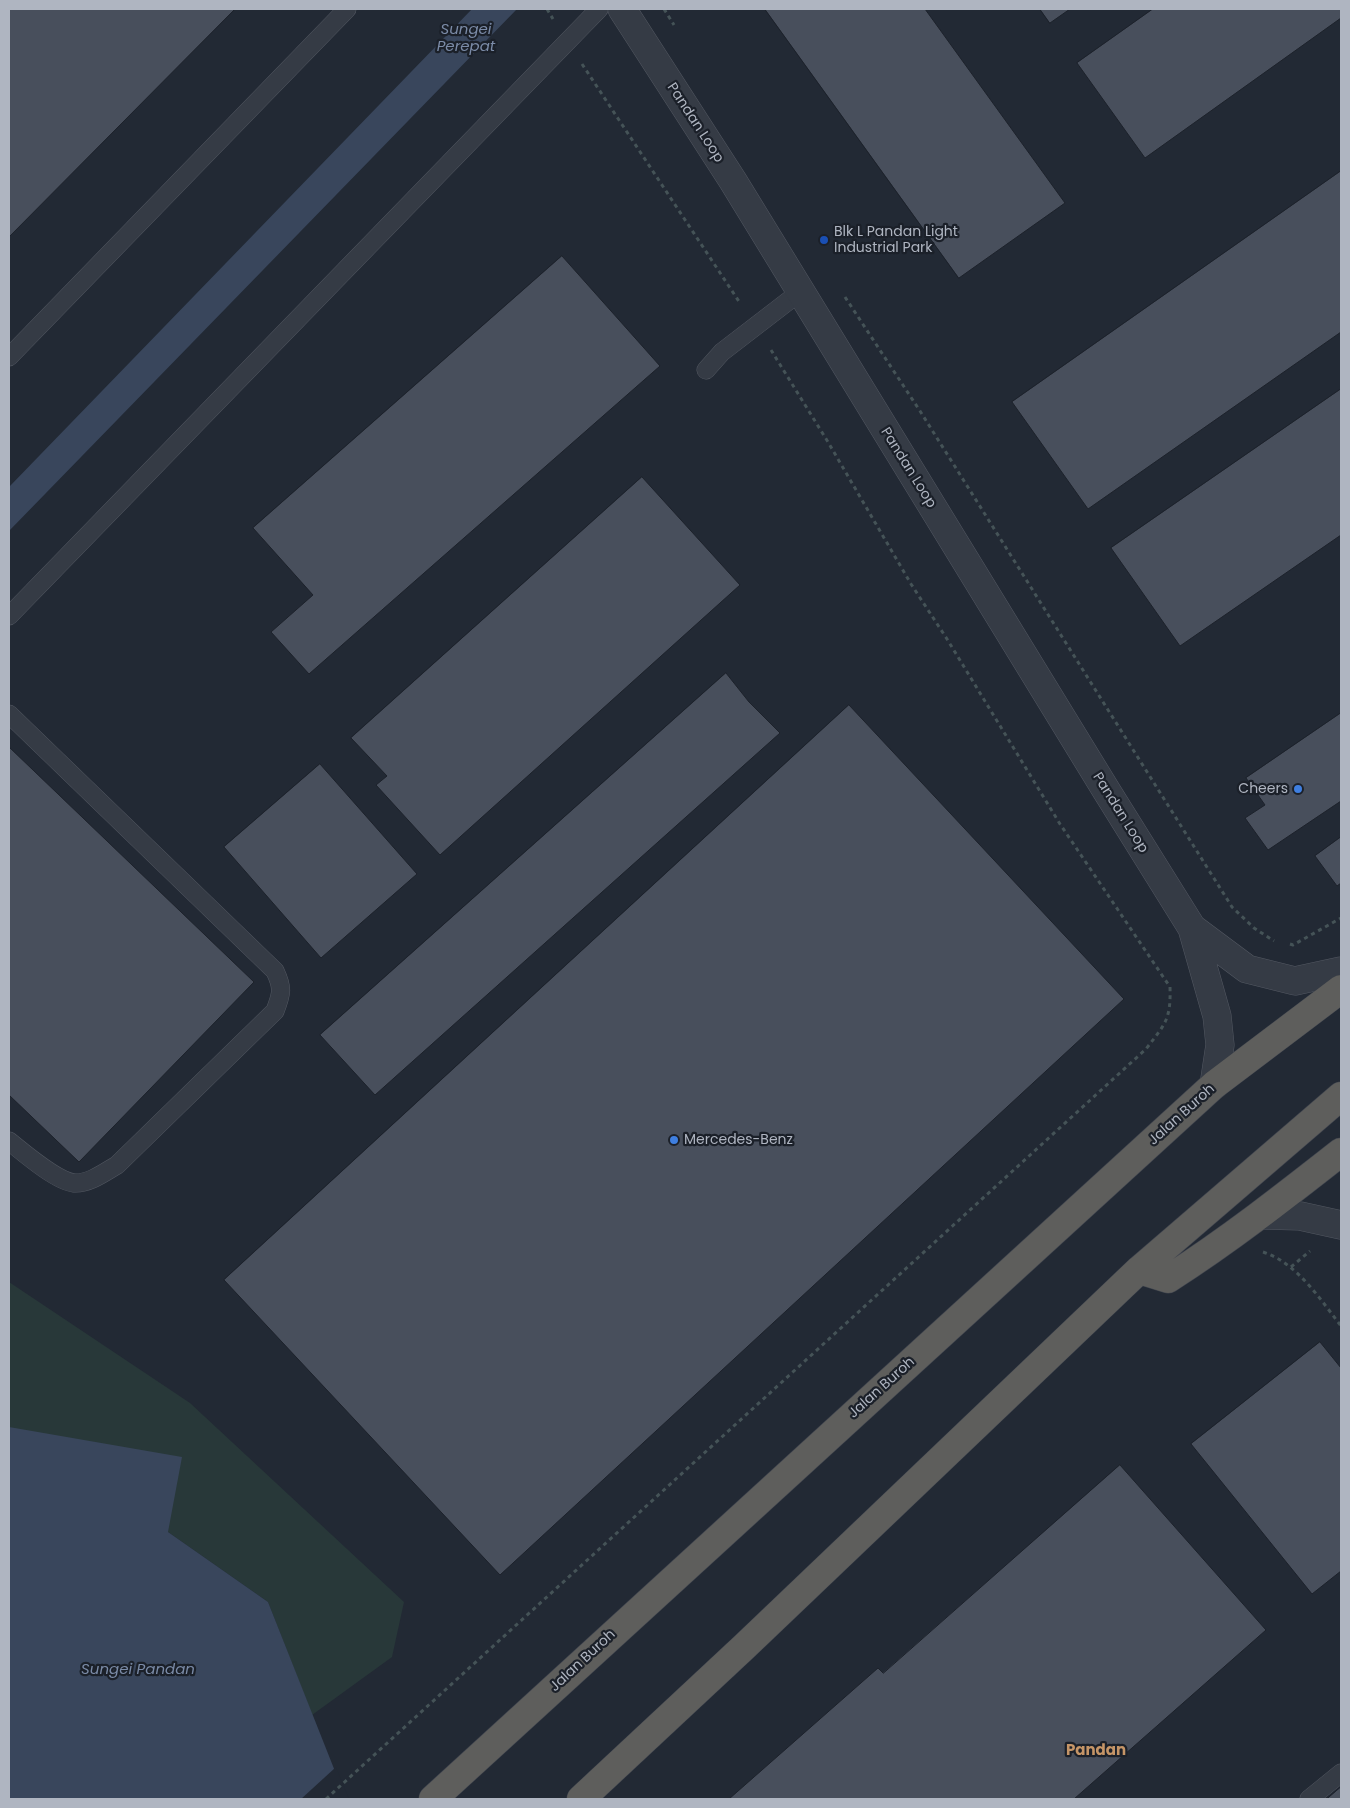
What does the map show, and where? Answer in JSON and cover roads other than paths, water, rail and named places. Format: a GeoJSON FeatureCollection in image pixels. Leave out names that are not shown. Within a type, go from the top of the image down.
{"type":"FeatureCollection","features":[{"type":"Feature","properties":{"kind":"highway","name":"Jalan Buroh"},"geometry":{"type":"LineString","coordinates":[[433,1799],[1214,1085],[1341,989]]}},
{"type":"Feature","properties":{"kind":"highway"},"geometry":{"type":"LineString","coordinates":[[581,1799],[663,1724],[1139,1270],[1341,1096]]}},
{"type":"Feature","properties":{"kind":"highway"},"geometry":{"type":"LineString","coordinates":[[1139,1270],[1168,1279],[1262,1215],[1341,1152]]}},
{"type":"Feature","properties":{"kind":"street","name":"Pandan Loop"},"geometry":{"type":"LineString","coordinates":[[622,9],[733,182],[1192,928],[1217,1016],[1220,1045],[1214,1085]]}},
{"type":"Feature","properties":{"kind":"street","name":"Pandan Loop"},"geometry":{"type":"LineString","coordinates":[[1192,928],[1247,969],[1295,981],[1341,971]]}},
{"type":"Feature","properties":{"kind":"street"},"geometry":{"type":"LineString","coordinates":[[1262,1215],[1300,1216],[1341,1225]]}},
{"type":"Feature","properties":{"kind":"lane"},"geometry":{"type":"LineString","coordinates":[[9,357],[347,9]]}},
{"type":"Feature","properties":{"kind":"lane"},"geometry":{"type":"LineString","coordinates":[[9,616],[599,9]]}},
{"type":"Feature","properties":{"kind":"lane"},"geometry":{"type":"LineString","coordinates":[[706,370],[722,352],[800,292]]}},
{"type":"Feature","properties":{"kind":"lane"},"geometry":{"type":"LineString","coordinates":[[9,714],[275,971],[282,984],[282,996],[276,1011],[117,1165],[93,1179],[74,1183],[50,1172],[9,1141]]}},
{"type":"Feature","properties":{"kind":"lane"},"geometry":{"type":"LineString","coordinates":[[1309,1799],[1341,1772]]}},
{"type":"Feature","properties":{"kind":"water","name":"Sungei Perepat"},"geometry":{"type":"Polygon","coordinates":[[[472,9],[517,9],[9,531],[9,487],[472,9]]]}},
{"type":"Feature","properties":{"kind":"water","name":"Sungei Pandan"},"geometry":{"type":"Polygon","coordinates":[[[9,1427],[182,1457],[168,1532],[268,1602],[346,1799],[9,1799],[9,1427]]]}},
{"type":"Feature","properties":{"kind":"place","name":"Blk L Pandan Light Industrial Park"},"geometry":{"type":"Point","coordinates":[824,240]}},
{"type":"Feature","properties":{"kind":"place","name":"Cheers"},"geometry":{"type":"Point","coordinates":[1298,789]}},
{"type":"Feature","properties":{"kind":"place","name":"Mercedes-Benz"},"geometry":{"type":"Point","coordinates":[674,1140]}},
{"type":"Feature","properties":{"kind":"district","name":"Pandan"},"geometry":{"type":"Point","coordinates":[1096,1751]}}]}
